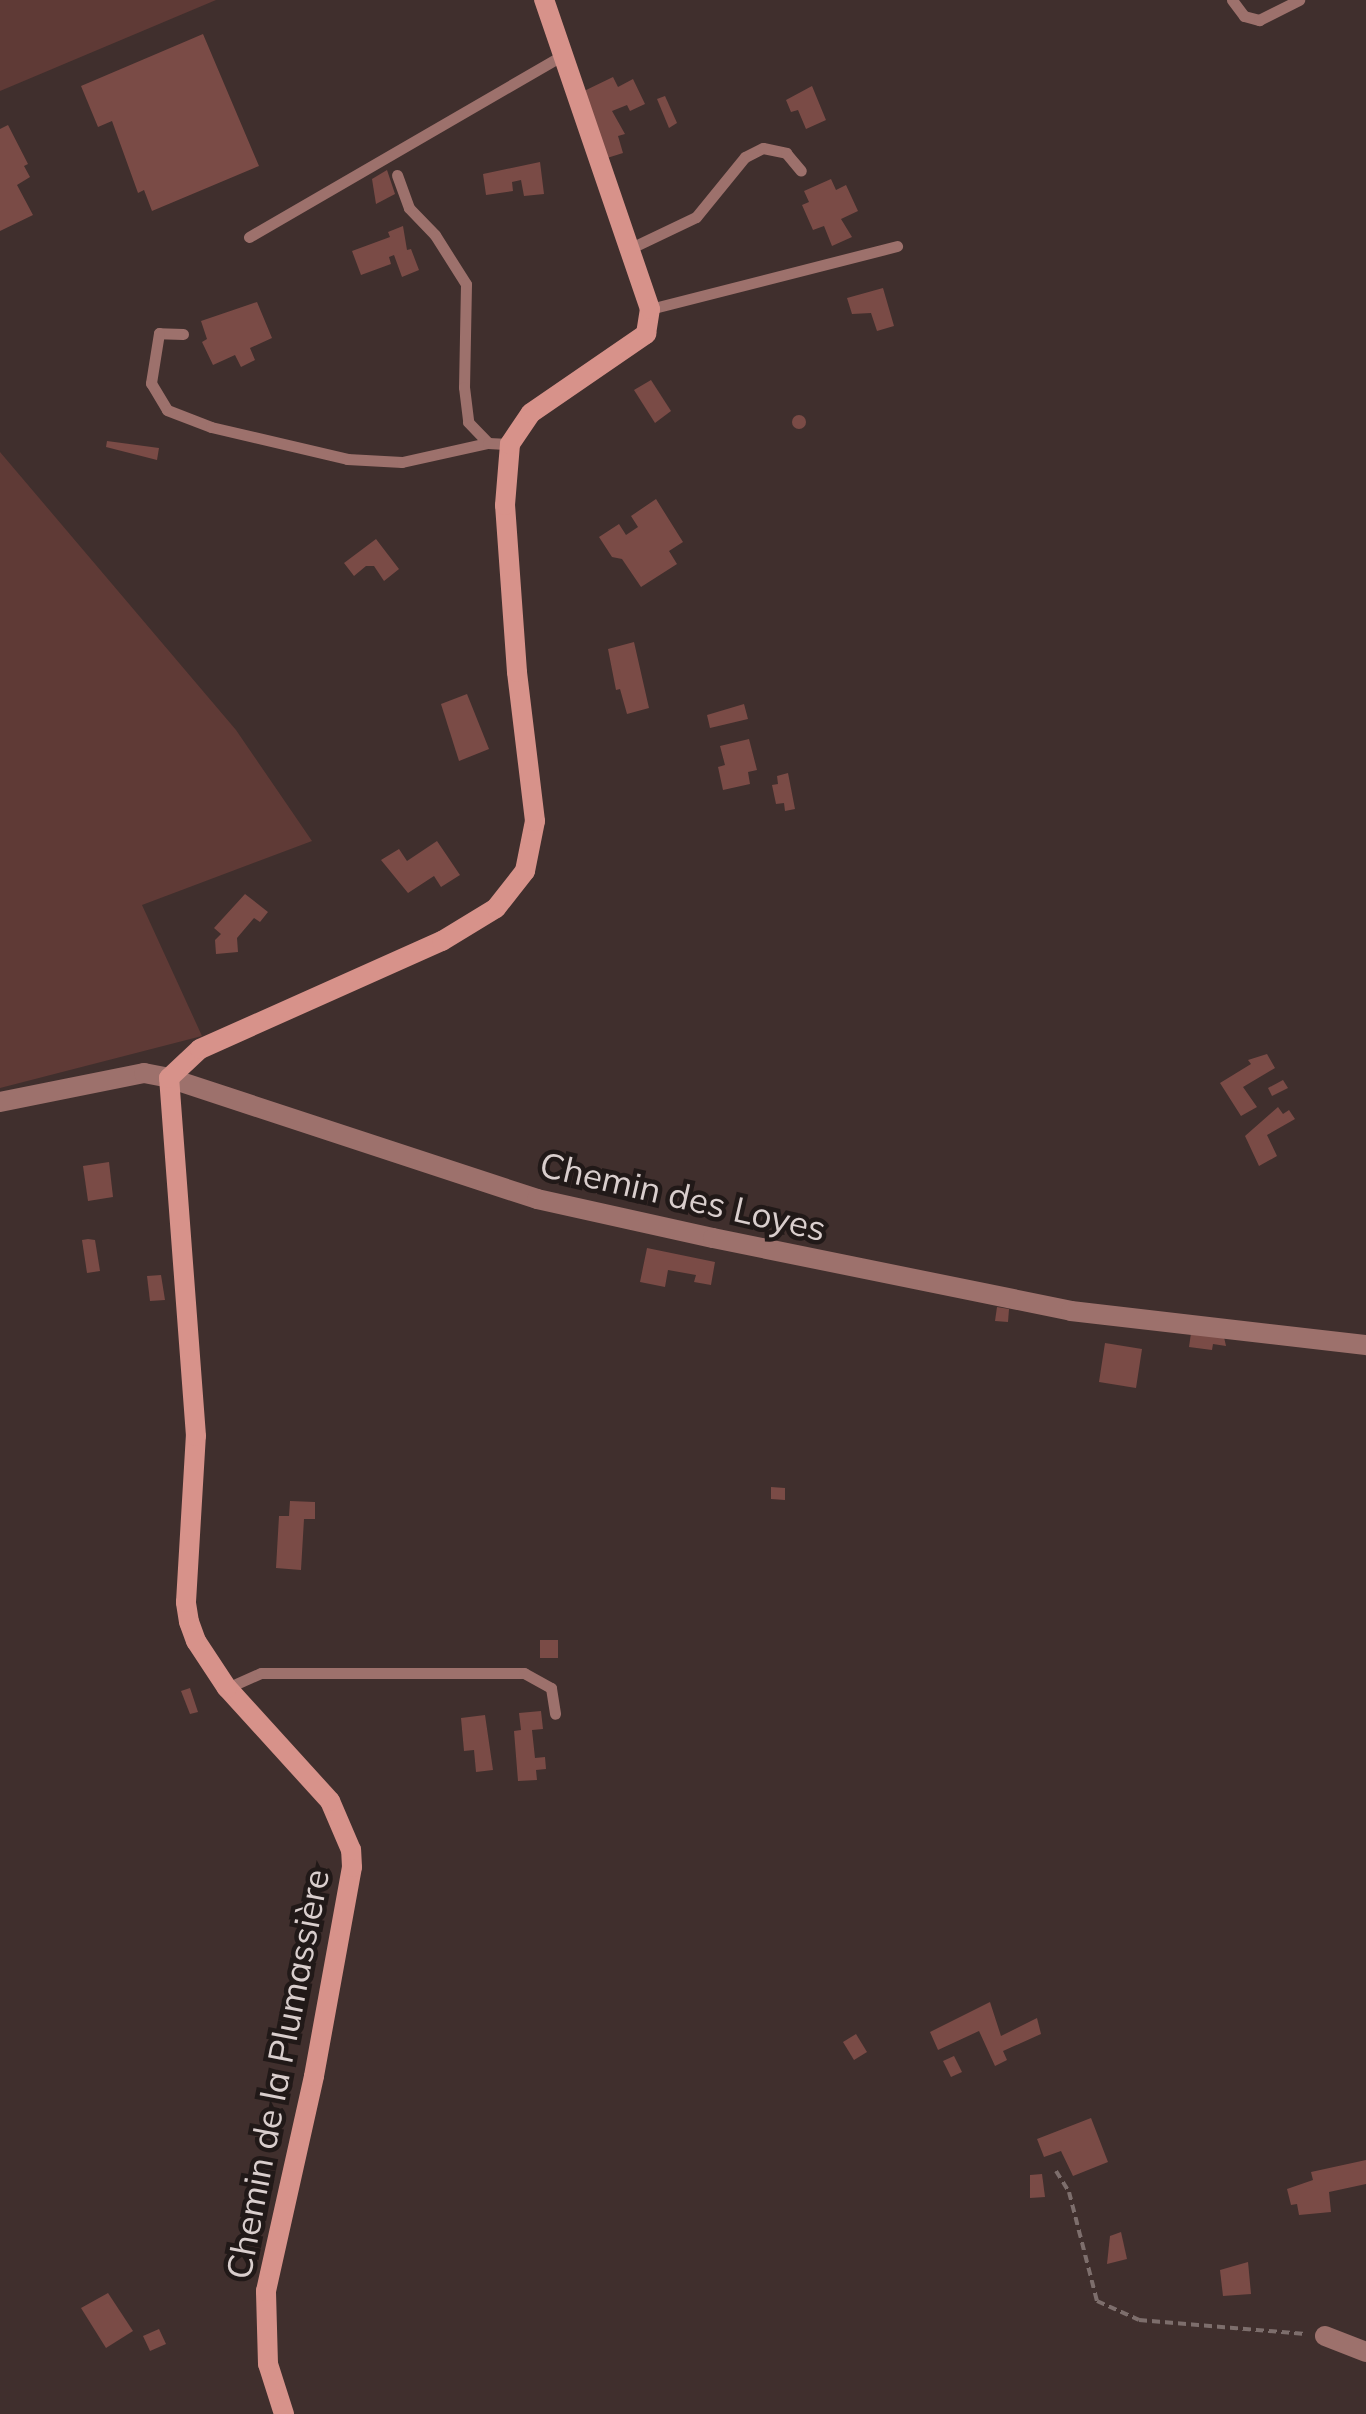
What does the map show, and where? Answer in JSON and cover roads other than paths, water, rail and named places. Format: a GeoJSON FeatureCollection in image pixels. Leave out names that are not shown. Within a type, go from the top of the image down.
{"type":"FeatureCollection","features":[{"type":"Feature","properties":{"kind":"street"},"geometry":{"type":"LineString","coordinates":[[168,1078],[200,1049],[442,941],[496,908],[525,870],[535,821],[517,672],[505,505],[510,444],[531,413],[646,334],[650,309],[544,0]]}},
{"type":"Feature","properties":{"kind":"street","name":"Chemin des Loyes"},"geometry":{"type":"LineString","coordinates":[[0,1102],[144,1074],[168,1078],[537,1199],[1071,1311],[1366,1345]]}},
{"type":"Feature","properties":{"kind":"street","name":"Chemin de la Plumassière"},"geometry":{"type":"LineString","coordinates":[[168,1078],[196,1453],[186,1602],[196,1641],[227,1688],[330,1802],[351,1850],[352,1868],[324,2026],[266,2290],[268,2364],[284,2414]]}},
{"type":"Feature","properties":{"kind":"street"},"geometry":{"type":"LineString","coordinates":[[1325,2336],[1366,2352]]}},
{"type":"Feature","properties":{"kind":"lane"},"geometry":{"type":"LineString","coordinates":[[1232,0],[1244,16],[1259,20],[1298,0]]}},
{"type":"Feature","properties":{"kind":"lane"},"geometry":{"type":"LineString","coordinates":[[248,237],[561,56]]}},
{"type":"Feature","properties":{"kind":"lane"},"geometry":{"type":"LineString","coordinates":[[630,248],[696,217],[745,157],[763,148],[786,153],[801,172]]}},
{"type":"Feature","properties":{"kind":"lane"},"geometry":{"type":"LineString","coordinates":[[397,174],[410,208],[435,234],[466,284],[464,387],[468,422],[488,444]]}},
{"type":"Feature","properties":{"kind":"lane"},"geometry":{"type":"LineString","coordinates":[[650,309],[897,246]]}},
{"type":"Feature","properties":{"kind":"lane"},"geometry":{"type":"LineString","coordinates":[[183,334],[159,333],[151,383],[167,410],[211,428],[347,459],[402,462],[488,444],[510,444]]}},
{"type":"Feature","properties":{"kind":"lane"},"geometry":{"type":"LineString","coordinates":[[227,1688],[260,1673],[524,1673],[551,1688],[555,1714]]}}]}
